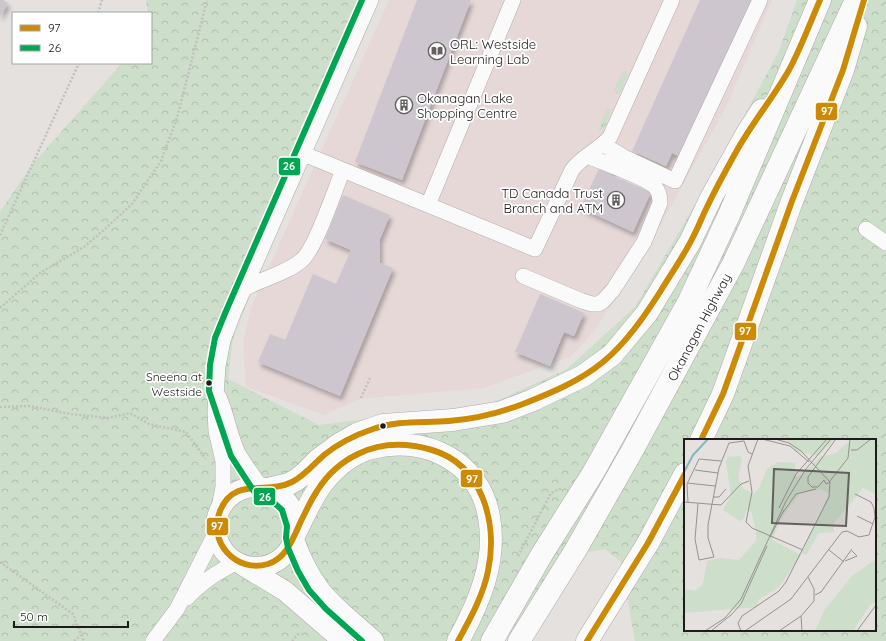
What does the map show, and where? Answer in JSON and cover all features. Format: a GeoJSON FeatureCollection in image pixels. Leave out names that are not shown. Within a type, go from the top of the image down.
{"type":"FeatureCollection","features":[{"type":"Feature","properties":{"kind":"highway","name":"Okanagan Highway"},"geometry":{"type":"LineString","coordinates":[[492,641],[542,554],[593,473],[689,301],[729,214],[820,0]]}},
{"type":"Feature","properties":{"kind":"highway","name":"Okanagan Highway"},"geometry":{"type":"LineString","coordinates":[[519,641],[575,551],[632,451],[733,264],[856,0]]}},
{"type":"Feature","properties":{"kind":"highway"},"geometry":{"type":"LineString","coordinates":[[701,439],[723,394],[792,201],[843,70],[864,0]]}},
{"type":"Feature","properties":{"kind":"highway"},"geometry":{"type":"LineString","coordinates":[[264,488],[289,484],[296,480],[338,445],[357,434],[382,425],[453,420],[502,412],[533,400],[583,376],[612,355],[647,313],[690,242],[712,196],[746,135],[790,69]]}},
{"type":"Feature","properties":{"kind":"highway"},"geometry":{"type":"LineString","coordinates":[[294,537],[316,492],[325,479],[352,456],[371,448],[388,445],[409,444],[424,447],[449,457],[472,477],[482,494],[489,517],[491,540],[488,568],[482,590],[473,614],[458,641]]}},
{"type":"Feature","properties":{"kind":"highway"},"geometry":{"type":"LineString","coordinates":[[587,641],[648,543],[684,476]]}},
{"type":"Feature","properties":{"kind":"main road"},"geometry":{"type":"LineString","coordinates":[[239,563],[253,567],[266,565],[278,560],[287,551],[294,537],[296,527],[294,514],[288,503],[279,494],[264,488],[248,487],[235,492],[225,501],[218,513],[216,522],[218,541],[223,550],[239,563],[285,591],[343,641]]}},
{"type":"Feature","properties":{"kind":"main road"},"geometry":{"type":"LineString","coordinates":[[294,537],[299,554],[318,588],[336,607],[374,641]]}},
{"type":"Feature","properties":{"kind":"street"},"geometry":{"type":"LineString","coordinates":[[218,513],[223,487],[223,461],[216,431],[217,391],[218,366],[223,340],[371,0]]}},
{"type":"Feature","properties":{"kind":"street"},"geometry":{"type":"LineString","coordinates":[[428,205],[513,0]]}},
{"type":"Feature","properties":{"kind":"street"},"geometry":{"type":"LineString","coordinates":[[304,154],[535,249],[576,164],[604,145],[610,137],[672,0]]}},
{"type":"Feature","properties":{"kind":"street"},"geometry":{"type":"LineString","coordinates":[[604,145],[636,163],[675,180],[760,0]]}},
{"type":"Feature","properties":{"kind":"street"},"geometry":{"type":"LineString","coordinates":[[523,276],[582,301],[598,304],[608,298],[644,242],[660,203],[657,188],[641,178],[587,156]]}},
{"type":"Feature","properties":{"kind":"street"},"geometry":{"type":"LineString","coordinates":[[244,289],[258,281],[291,267],[303,259],[317,234],[343,170]]}},
{"type":"Feature","properties":{"kind":"street"},"geometry":{"type":"LineString","coordinates":[[866,229],[886,243]]}},
{"type":"Feature","properties":{"kind":"street"},"geometry":{"type":"LineString","coordinates":[[217,391],[238,453],[264,488]]}},
{"type":"Feature","properties":{"kind":"street"},"geometry":{"type":"LineString","coordinates":[[176,609],[216,532]]}},
{"type":"Feature","properties":{"kind":"street"},"geometry":{"type":"LineString","coordinates":[[153,641],[176,609],[196,588],[213,574],[239,563]]}},
{"type":"Feature","properties":{"kind":"path"},"geometry":{"type":"LineString","coordinates":[[98,12],[102,0]]}},
{"type":"Feature","properties":{"kind":"path"},"geometry":{"type":"LineString","coordinates":[[0,308],[40,273],[84,247],[105,229],[132,204],[161,161],[177,118],[207,0]]}},
{"type":"Feature","properties":{"kind":"path"},"geometry":{"type":"LineString","coordinates":[[0,235],[79,64]]}},
{"type":"Feature","properties":{"kind":"path"},"geometry":{"type":"LineString","coordinates":[[361,398],[370,378]]}},
{"type":"Feature","properties":{"kind":"path"},"geometry":{"type":"LineString","coordinates":[[0,407],[30,406],[70,414],[108,418],[130,413],[149,424],[186,432],[208,461]]}},
{"type":"Feature","properties":{"kind":"path"},"geometry":{"type":"LineString","coordinates":[[0,562],[72,614],[84,641]]}},
{"type":"Feature","properties":{"kind":"path"},"geometry":{"type":"LineString","coordinates":[[292,641],[300,632]]}},
{"type":"Feature","properties":{"kind":"path"},"geometry":{"type":"LineString","coordinates":[[74,641],[81,635]]}},
{"type":"Feature","properties":{"kind":"shaded area","name":"Okanagan Lake Shopping Centre"},"geometry":{"type":"Polygon","coordinates":[[[389,0],[772,0],[726,107],[643,257],[599,324],[570,357],[483,388],[359,399],[324,415],[246,387],[243,342],[251,307],[389,0]]]}},
{"type":"Feature","properties":{"kind":"green space"},"geometry":{"type":"Polygon","coordinates":[[[146,0],[367,0],[233,339],[228,379],[319,425],[490,404],[567,369],[635,307],[714,172],[779,51],[797,0],[886,0],[886,641],[635,641],[621,562],[605,549],[582,553],[503,641],[0,641],[0,212],[31,166],[121,64],[152,64],[152,12],[148,12],[146,0]]]}},
{"type":"Feature","properties":{"kind":"green space"},"geometry":{"type":"Polygon","coordinates":[[[623,71],[626,71],[628,75],[620,93],[616,94],[614,89],[623,71]]]}},
{"type":"Feature","properties":{"kind":"green space"},"geometry":{"type":"Polygon","coordinates":[[[606,109],[610,109],[611,112],[605,126],[599,131],[598,130],[606,109]]]}},
{"type":"Feature","properties":{"kind":"building"},"geometry":{"type":"Polygon","coordinates":[[[0,0],[8,3],[0,17],[0,0]]]}},
{"type":"Feature","properties":{"kind":"building","name":"Okanagan Lake Shopping Centre"},"geometry":{"type":"Polygon","coordinates":[[[417,0],[471,0],[402,180],[355,162],[417,0]]]}},
{"type":"Feature","properties":{"kind":"building"},"geometry":{"type":"Polygon","coordinates":[[[700,0],[753,0],[681,157],[672,153],[666,166],[632,151],[700,0]]]}},
{"type":"Feature","properties":{"kind":"building","name":"TD Canada Trust Branch and ATM"},"geometry":{"type":"Polygon","coordinates":[[[604,157],[617,161],[611,175],[651,192],[633,232],[581,208],[604,157]]]}},
{"type":"Feature","properties":{"kind":"building"},"geometry":{"type":"Polygon","coordinates":[[[343,195],[390,215],[380,239],[380,263],[393,268],[340,396],[258,362],[270,334],[285,340],[313,274],[336,284],[351,250],[325,239],[343,195]]]}},
{"type":"Feature","properties":{"kind":"building"},"geometry":{"type":"Polygon","coordinates":[[[540,294],[584,313],[574,336],[564,332],[550,366],[515,352],[540,294]]]}},
{"type":"Feature","properties":{"kind":"transit line","name":"26"},"geometry":{"type":"LineString","coordinates":[[362,0],[215,338],[210,365],[209,391],[231,456],[255,493],[270,499],[282,510],[287,526],[286,538],[288,548],[298,571],[309,590],[326,609],[362,641]]}},
{"type":"Feature","properties":{"kind":"transit line","name":"97"},"geometry":{"type":"LineString","coordinates":[[458,641],[476,607],[486,580],[491,553],[491,534],[483,498],[475,482],[464,469],[449,458],[432,450],[404,445],[376,447],[352,457],[340,465],[325,480],[311,502],[289,547],[280,557],[268,564],[256,566],[235,560],[221,544],[217,522],[220,511],[226,500],[242,490],[282,486],[292,482],[305,473],[335,447],[366,431],[391,424],[458,420],[505,410],[555,391],[585,375],[603,362],[619,347],[641,320],[681,259],[717,186],[736,152],[789,70],[820,0]]}},
{"type":"Feature","properties":{"kind":"transit line","name":"97"},"geometry":{"type":"LineString","coordinates":[[701,439],[723,394],[792,201],[843,70],[864,0]]}},
{"type":"Feature","properties":{"kind":"transit line","name":"97"},"geometry":{"type":"LineString","coordinates":[[587,641],[648,543],[684,476]]}},
{"type":"Feature","properties":{"kind":"place","name":"ORL: Westside Learning Lab"},"geometry":{"type":"Point","coordinates":[437,51]}},
{"type":"Feature","properties":{"kind":"place","name":"Okanagan Lake Shopping Centre"},"geometry":{"type":"Point","coordinates":[404,105]}},
{"type":"Feature","properties":{"kind":"place","name":"TD Canada Trust Branch and ATM"},"geometry":{"type":"Point","coordinates":[616,200]}},
{"type":"Feature","properties":{"kind":"place","name":"Sneena at Westside"},"geometry":{"type":"Point","coordinates":[209,383]}}]}
